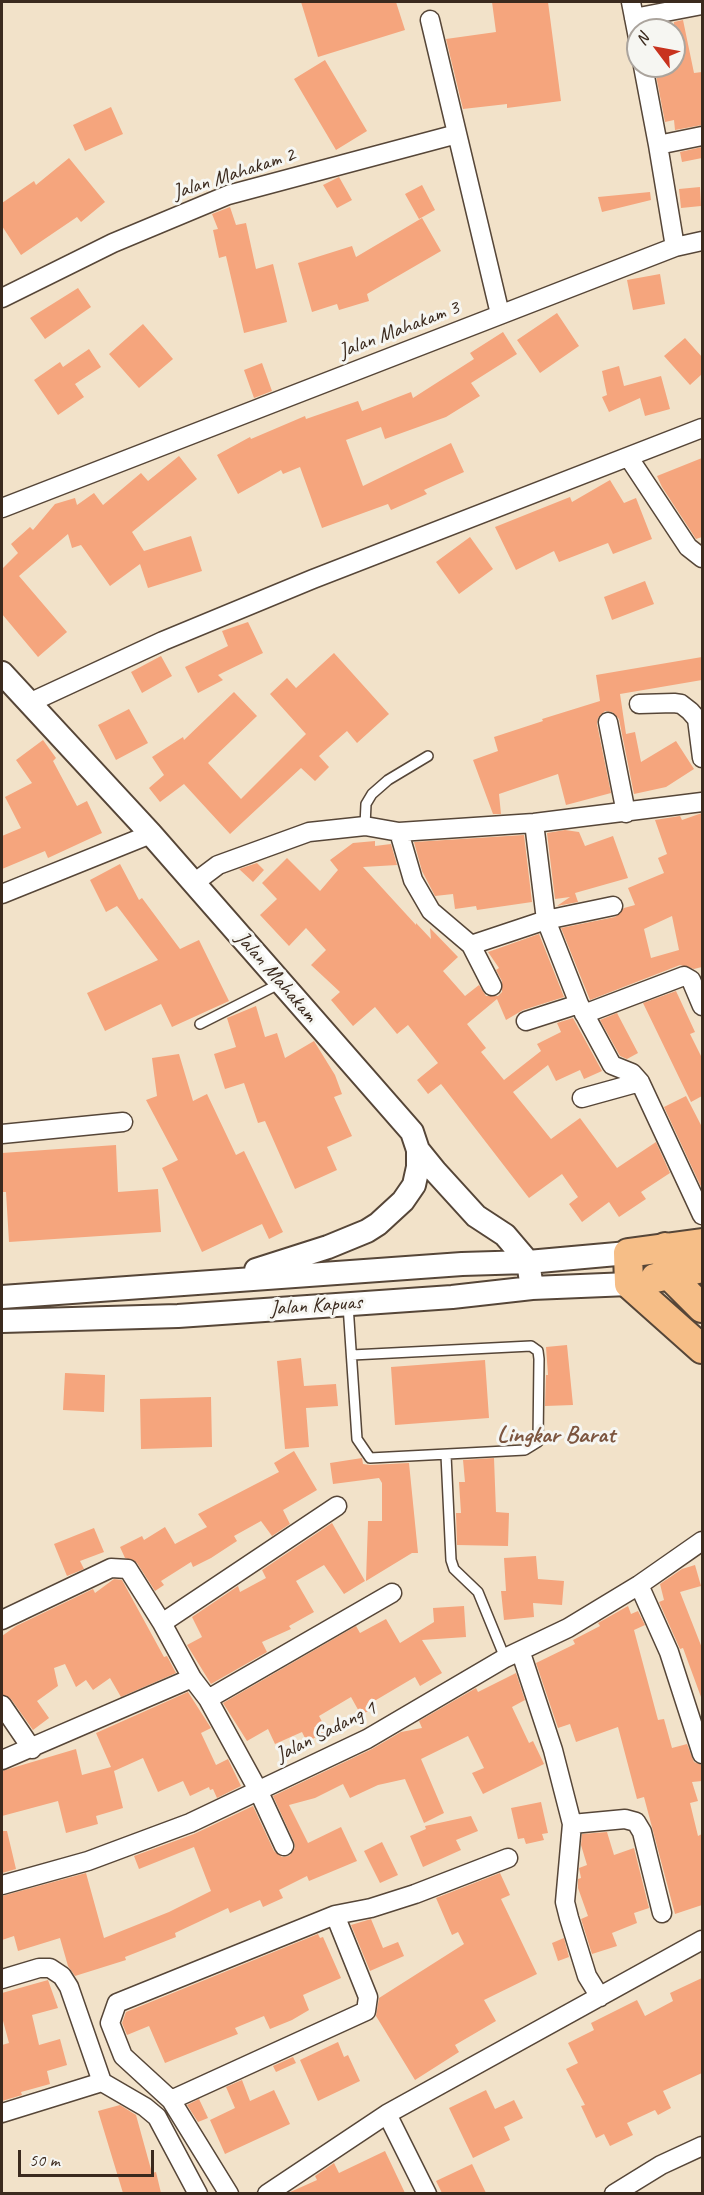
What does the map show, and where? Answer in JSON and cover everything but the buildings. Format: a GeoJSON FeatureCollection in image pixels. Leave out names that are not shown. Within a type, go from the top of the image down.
{"type":"FeatureCollection","features":[{"type":"Feature","properties":{"kind":"main road"},"geometry":{"type":"LineString","coordinates":[[702,1243],[628,1253],[629,1284],[702,1349]]}},
{"type":"Feature","properties":{"kind":"main road"},"geometry":{"type":"LineString","coordinates":[[664,1247],[669,1275],[702,1308]]}},
{"type":"Feature","properties":{"kind":"main road"},"geometry":{"type":"LineString","coordinates":[[629,1284],[702,1268]]}},
{"type":"Feature","properties":{"kind":"street"},"geometry":{"type":"LineString","coordinates":[[633,10],[702,5]]}},
{"type":"Feature","properties":{"kind":"street"},"geometry":{"type":"LineString","coordinates":[[430,20],[500,314]]}},
{"type":"Feature","properties":{"kind":"street"},"geometry":{"type":"LineString","coordinates":[[645,78],[675,247]]}},
{"type":"Feature","properties":{"kind":"street","name":"Jalan Mahakam 2"},"geometry":{"type":"LineString","coordinates":[[2,298],[113,243],[228,195],[457,134]]}},
{"type":"Feature","properties":{"kind":"street"},"geometry":{"type":"LineString","coordinates":[[658,145],[702,136]]}},
{"type":"Feature","properties":{"kind":"street","name":"Jalan Mahakam 3"},"geometry":{"type":"LineString","coordinates":[[2,508],[675,247],[702,241]]}},
{"type":"Feature","properties":{"kind":"street"},"geometry":{"type":"LineString","coordinates":[[29,703],[163,641],[302,583],[702,428]]}},
{"type":"Feature","properties":{"kind":"street"},"geometry":{"type":"LineString","coordinates":[[628,458],[688,547],[702,558]]}},
{"type":"Feature","properties":{"kind":"street","name":"Jalan Mahakam"},"geometry":{"type":"LineString","coordinates":[[2,673],[151,834],[415,1141],[430,1144],[495,1213],[505,1235],[528,1262]]}},
{"type":"Feature","properties":{"kind":"street"},"geometry":{"type":"LineString","coordinates":[[639,704],[674,703],[690,711],[697,719],[702,758]]}},
{"type":"Feature","properties":{"kind":"street"},"geometry":{"type":"LineString","coordinates":[[608,722],[626,813]]}},
{"type":"Feature","properties":{"kind":"street"},"geometry":{"type":"LineString","coordinates":[[194,883],[218,865],[256,849],[309,832],[365,826],[399,832],[534,823],[702,802]]}},
{"type":"Feature","properties":{"kind":"street"},"geometry":{"type":"LineString","coordinates":[[534,823],[546,920],[581,1009],[612,1065],[633,1073],[640,1082],[702,1215]]}},
{"type":"Feature","properties":{"kind":"street"},"geometry":{"type":"LineString","coordinates":[[399,832],[410,873],[431,911],[471,945],[492,986]]}},
{"type":"Feature","properties":{"kind":"street"},"geometry":{"type":"LineString","coordinates":[[2,894],[151,834]]}},
{"type":"Feature","properties":{"kind":"street"},"geometry":{"type":"LineString","coordinates":[[471,945],[546,920],[613,906]]}},
{"type":"Feature","properties":{"kind":"street"},"geometry":{"type":"LineString","coordinates":[[526,1021],[581,1009],[684,976],[691,980],[702,1006]]}},
{"type":"Feature","properties":{"kind":"street"},"geometry":{"type":"LineString","coordinates":[[582,1098],[640,1082]]}},
{"type":"Feature","properties":{"kind":"street"},"geometry":{"type":"LineString","coordinates":[[2,1134],[123,1122]]}},
{"type":"Feature","properties":{"kind":"street"},"geometry":{"type":"LineString","coordinates":[[226,1280],[367,1231],[403,1201],[414,1185],[418,1167],[415,1141]]}},
{"type":"Feature","properties":{"kind":"street","name":"Jalan Kapuas"},"geometry":{"type":"LineString","coordinates":[[2,1297],[462,1264],[528,1262],[628,1253]]}},
{"type":"Feature","properties":{"kind":"street"},"geometry":{"type":"LineString","coordinates":[[528,1262],[532,1288]]}},
{"type":"Feature","properties":{"kind":"street","name":"Jalan Kapuas"},"geometry":{"type":"LineString","coordinates":[[2,1321],[178,1316],[452,1297],[532,1288],[629,1284]]}},
{"type":"Feature","properties":{"kind":"street"},"geometry":{"type":"LineString","coordinates":[[46,1295],[46,1319]]}},
{"type":"Feature","properties":{"kind":"street"},"geometry":{"type":"LineString","coordinates":[[162,1623],[337,1506]]}},
{"type":"Feature","properties":{"kind":"street","name":"Jalan Sadang 1"},"geometry":{"type":"LineString","coordinates":[[2,1885],[88,1861],[190,1823],[367,1739],[639,1585],[702,1540]]}},
{"type":"Feature","properties":{"kind":"street"},"geometry":{"type":"LineString","coordinates":[[2,1620],[118,1567],[128,1569],[162,1623],[192,1678],[208,1699],[285,1846]]}},
{"type":"Feature","properties":{"kind":"street"},"geometry":{"type":"LineString","coordinates":[[639,1585],[669,1652],[702,1754]]}},
{"type":"Feature","properties":{"kind":"street"},"geometry":{"type":"LineString","coordinates":[[208,1699],[392,1593]]}},
{"type":"Feature","properties":{"kind":"street"},"geometry":{"type":"LineString","coordinates":[[513,1656],[553,1750],[572,1824],[565,1902],[587,1976],[600,1997]]}},
{"type":"Feature","properties":{"kind":"street"},"geometry":{"type":"LineString","coordinates":[[2,1760],[192,1678]]}},
{"type":"Feature","properties":{"kind":"street"},"geometry":{"type":"LineString","coordinates":[[2,1705],[32,1749]]}},
{"type":"Feature","properties":{"kind":"street"},"geometry":{"type":"LineString","coordinates":[[572,1824],[625,1819],[636,1822],[642,1832],[662,1913]]}},
{"type":"Feature","properties":{"kind":"street"},"geometry":{"type":"LineString","coordinates":[[229,2193],[171,2100],[123,2056],[110,2023],[117,2003],[335,1916],[415,1894],[508,1858]]}},
{"type":"Feature","properties":{"kind":"street"},"geometry":{"type":"LineString","coordinates":[[171,2100],[366,2011],[368,1997],[335,1916]]}},
{"type":"Feature","properties":{"kind":"street"},"geometry":{"type":"LineString","coordinates":[[267,2193],[387,2114],[702,1940]]}},
{"type":"Feature","properties":{"kind":"street"},"geometry":{"type":"LineString","coordinates":[[2,1980],[39,1968],[50,1968],[62,1976],[69,1988],[102,2082],[145,2107],[157,2117],[198,2193]]}},
{"type":"Feature","properties":{"kind":"street"},"geometry":{"type":"LineString","coordinates":[[2,2113],[102,2082]]}},
{"type":"Feature","properties":{"kind":"street"},"geometry":{"type":"LineString","coordinates":[[387,2114],[427,2193]]}},
{"type":"Feature","properties":{"kind":"street"},"geometry":{"type":"LineString","coordinates":[[615,2193],[661,2165],[702,2146]]}},
{"type":"Feature","properties":{"kind":"lane"},"geometry":{"type":"LineString","coordinates":[[365,826],[366,804],[372,794],[388,780],[428,756]]}},
{"type":"Feature","properties":{"kind":"lane"},"geometry":{"type":"LineString","coordinates":[[200,1024],[281,983]]}},
{"type":"Feature","properties":{"kind":"lane"},"geometry":{"type":"LineString","coordinates":[[348,1303],[357,1439],[366,1455],[379,1459],[525,1450],[538,1442],[540,1423],[538,1351],[525,1344],[352,1355]]}},
{"type":"Feature","properties":{"kind":"lane"},"geometry":{"type":"LineString","coordinates":[[446,1455],[451,1560],[454,1569],[478,1592],[513,1656]]}},
{"type":"Feature","properties":{"kind":"district","name":"Lingkar Barat"},"geometry":{"type":"Point","coordinates":[556,1436]}}]}
